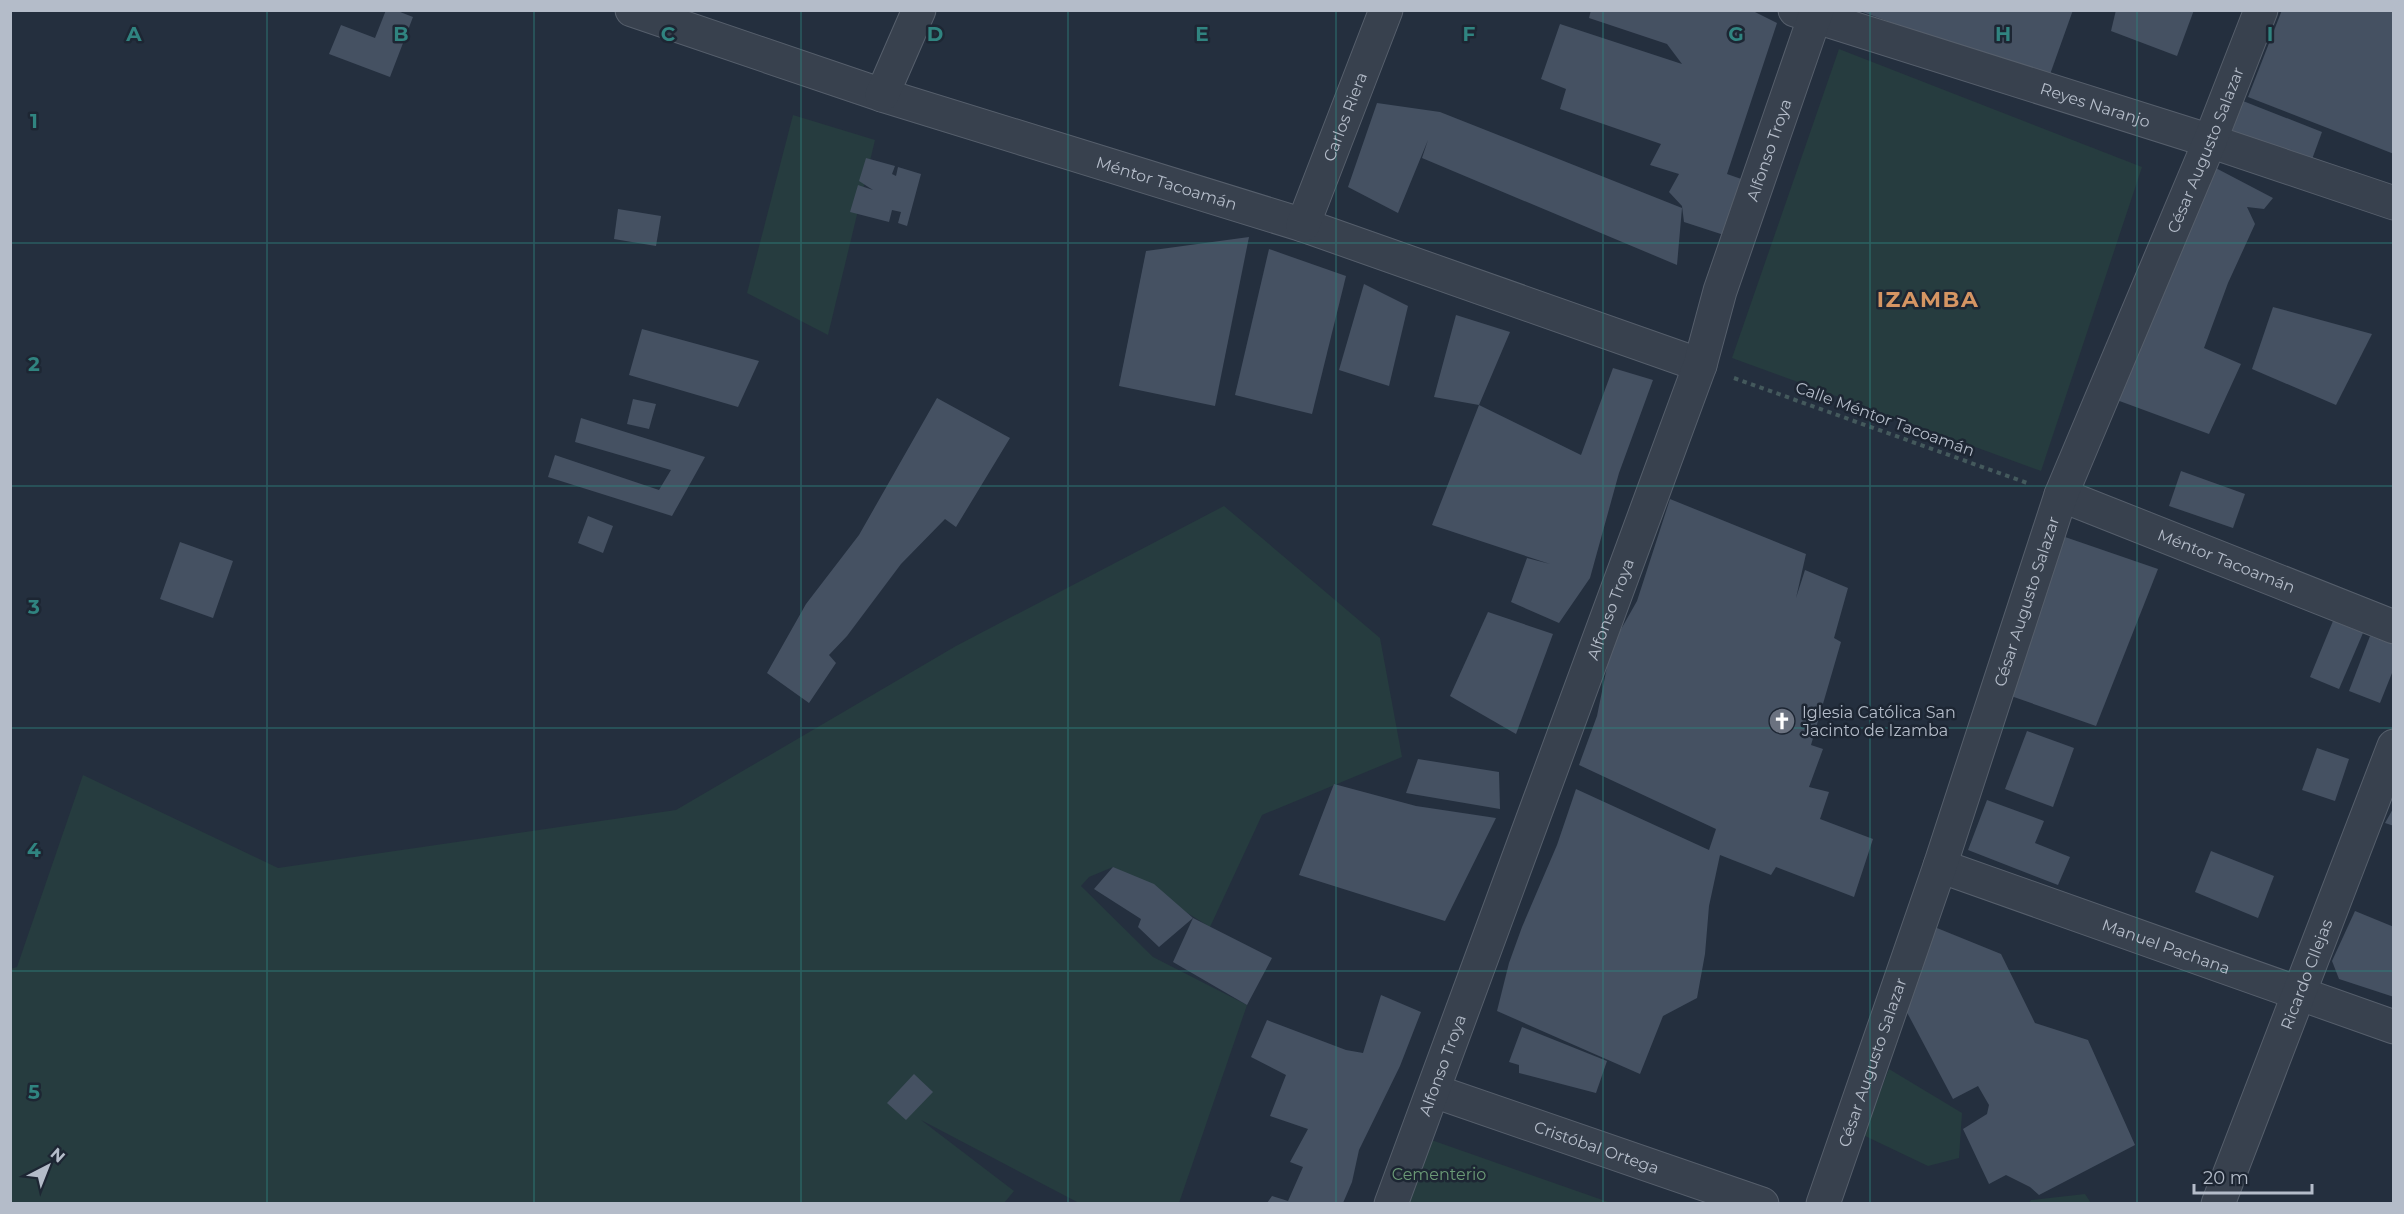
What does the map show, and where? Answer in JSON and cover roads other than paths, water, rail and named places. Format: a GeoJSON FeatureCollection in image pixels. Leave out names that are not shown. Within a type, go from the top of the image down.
{"type":"FeatureCollection","features":[{"type":"Feature","properties":{"kind":"street","name":"Méntor Tacoamán"},"geometry":{"type":"LineString","coordinates":[[632,10],[882,95],[1303,225],[1700,365]]}},
{"type":"Feature","properties":{"kind":"street"},"geometry":{"type":"LineString","coordinates":[[882,95],[919,10]]}},
{"type":"Feature","properties":{"kind":"street","name":"Carlos Riera"},"geometry":{"type":"LineString","coordinates":[[1303,225],[1386,10]]}},
{"type":"Feature","properties":{"kind":"street","name":"César Augusto Salazar"},"geometry":{"type":"LineString","coordinates":[[1823,1203],[1940,866],[2061,495],[2210,141],[2261,10]]}},
{"type":"Feature","properties":{"kind":"street","name":"Reyes Naranjo"},"geometry":{"type":"LineString","coordinates":[[1808,13],[2210,141],[2394,204]]}},
{"type":"Feature","properties":{"kind":"street","name":"Alfonso Troya"},"geometry":{"type":"LineString","coordinates":[[1391,1203],[1700,365],[1720,291],[1808,13]]}},
{"type":"Feature","properties":{"kind":"street","name":"Méntor Tacoamán"},"geometry":{"type":"LineString","coordinates":[[2061,495],[2394,627]]}},
{"type":"Feature","properties":{"kind":"street","name":"Ricardo Cllejas"},"geometry":{"type":"LineString","coordinates":[[2217,1203],[2394,746]]}},
{"type":"Feature","properties":{"kind":"street","name":"Manuel Pachana"},"geometry":{"type":"LineString","coordinates":[[1940,866],[2394,1027]]}},
{"type":"Feature","properties":{"kind":"street","name":"Cristóbal Ortega"},"geometry":{"type":"LineString","coordinates":[[1434,1091],[1762,1203]]}},
{"type":"Feature","properties":{"kind":"place","name":"Iglesia Católica San Jacinto de Izamba"},"geometry":{"type":"Point","coordinates":[1782,721]}},
{"type":"Feature","properties":{"kind":"district","name":"IZAMBA"},"geometry":{"type":"Point","coordinates":[1928,299]}},
{"type":"Feature","properties":{"kind":"park label","name":"Cementerio"},"geometry":{"type":"Point","coordinates":[1439,1174]}}]}
